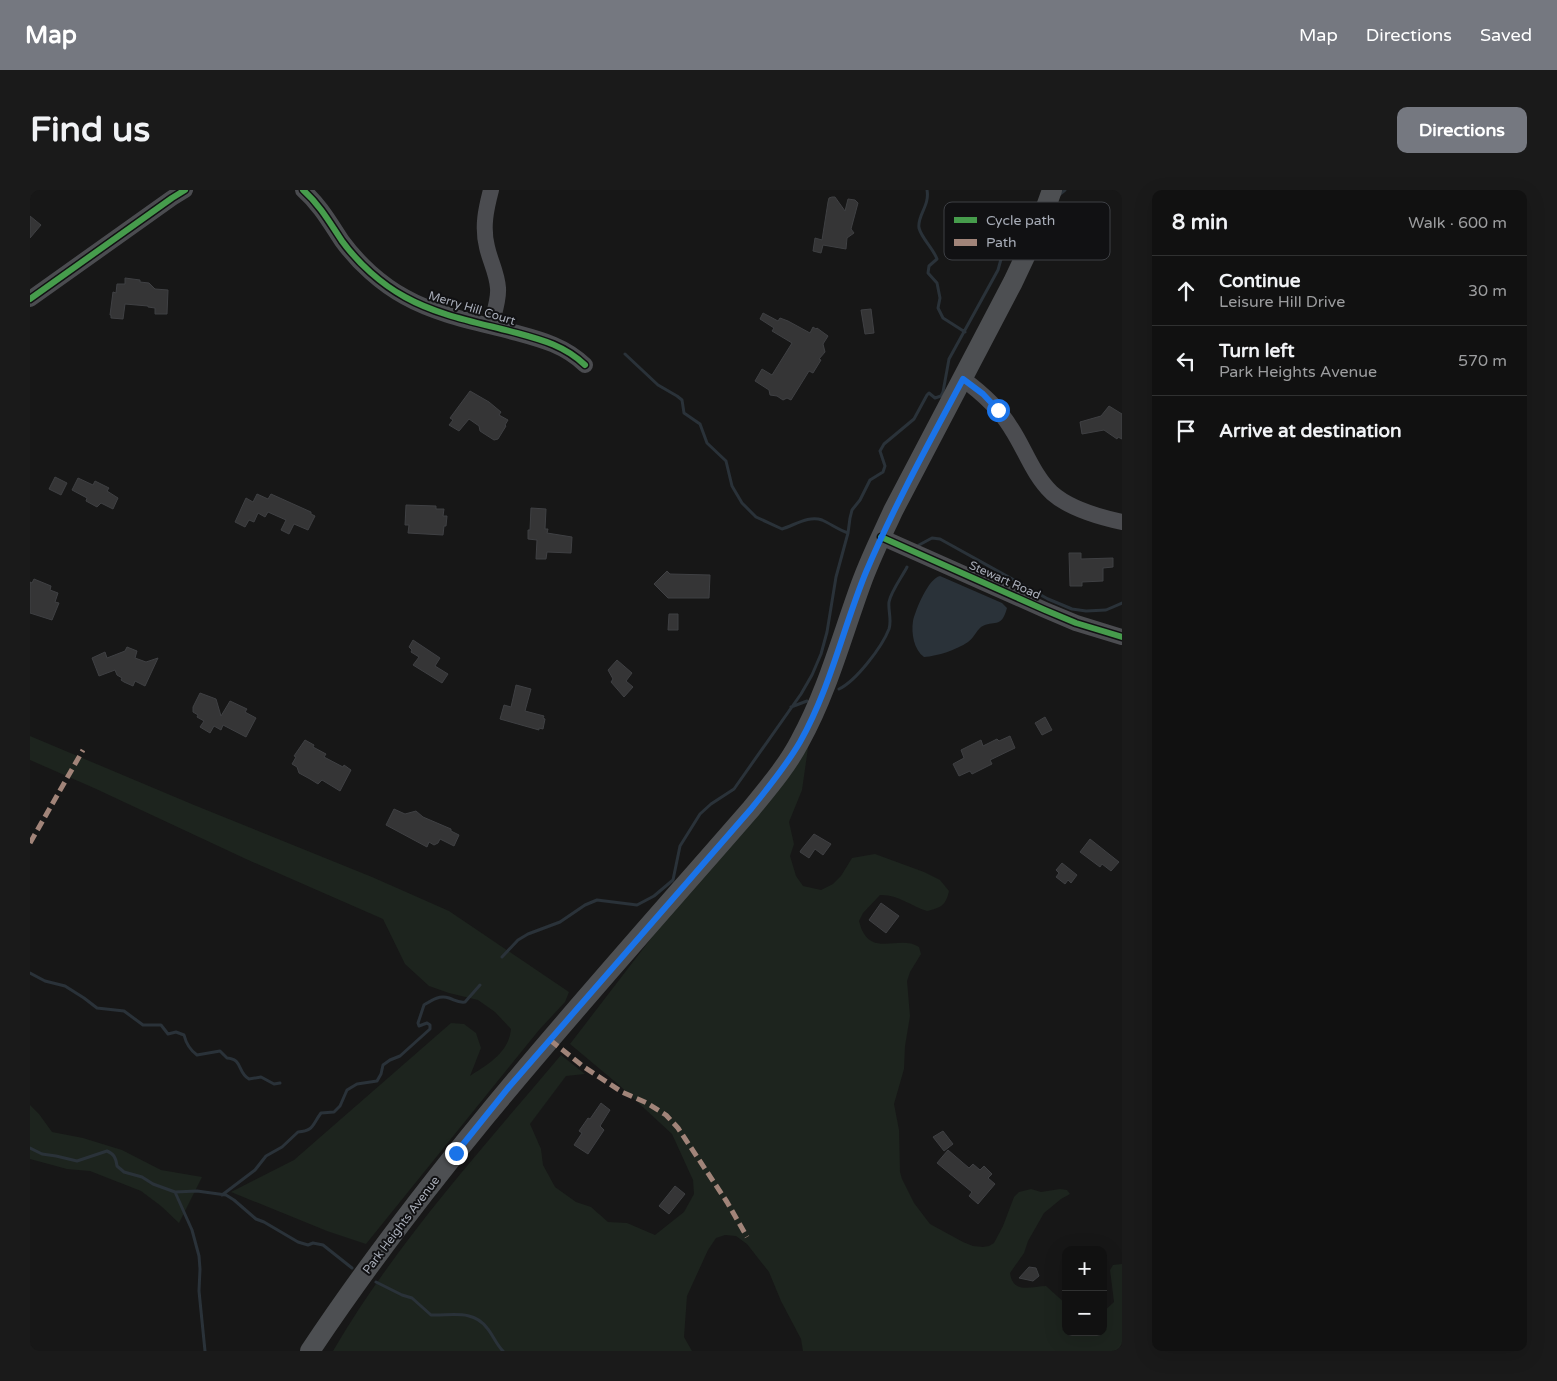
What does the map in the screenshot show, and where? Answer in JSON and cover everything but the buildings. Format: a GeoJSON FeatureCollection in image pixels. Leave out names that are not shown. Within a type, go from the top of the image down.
{"type":"FeatureCollection","features":[{"type":"Feature","properties":{"kind":"main road","name":"Park Heights Avenue"},"geometry":{"type":"LineString","coordinates":[[1048,202],[1052,190]]}},
{"type":"Feature","properties":{"kind":"main road","name":"Park Heights Avenue"},"geometry":{"type":"LineString","coordinates":[[310,1351],[380,1250],[509,1087],[751,809],[786,763],[800,741],[813,714],[862,582],[893,510],[963,379],[1023,260]]}},
{"type":"Feature","properties":{"kind":"street"},"geometry":{"type":"LineString","coordinates":[[30,299],[186,190]]}},
{"type":"Feature","properties":{"kind":"street","name":"Merry Hill Court"},"geometry":{"type":"LineString","coordinates":[[303,190],[323,211],[355,256],[385,284],[404,297],[442,313],[550,342],[574,354],[585,364]]}},
{"type":"Feature","properties":{"kind":"street"},"geometry":{"type":"LineString","coordinates":[[491,190],[484,225],[487,247],[498,287],[498,298],[491,325]]}},
{"type":"Feature","properties":{"kind":"street"},"geometry":{"type":"LineString","coordinates":[[963,379],[983,394],[998,410],[1011,427],[1041,481],[1052,493],[1070,505],[1122,522]]}},
{"type":"Feature","properties":{"kind":"street","name":"Stewart Road"},"geometry":{"type":"LineString","coordinates":[[881,538],[1053,613],[1122,637]]}},
{"type":"Feature","properties":{"kind":"shaded area"},"geometry":{"type":"Polygon","coordinates":[[[940,576],[1002,603],[1007,608],[1000,622],[981,627],[963,645],[947,652],[924,657],[914,641],[913,621],[927,588],[940,576]]]}},
{"type":"Feature","properties":{"kind":"shaded area"},"geometry":{"type":"Polygon","coordinates":[[[30,736],[372,877],[449,911],[569,992],[565,1002],[539,1030],[366,1244],[327,1231],[231,1192],[294,1160],[451,1023],[464,1024],[476,1033],[481,1048],[470,1076],[497,1057],[506,1044],[511,1029],[495,1012],[478,1000],[429,986],[405,964],[383,919],[246,859],[30,760],[30,736]]]}},
{"type":"Feature","properties":{"kind":"shaded area"},"geometry":{"type":"Polygon","coordinates":[[[809,741],[802,790],[789,822],[794,844],[790,856],[796,876],[803,886],[821,890],[833,884],[841,876],[852,858],[875,854],[940,880],[949,891],[942,905],[927,911],[898,898],[880,895],[863,913],[859,921],[868,939],[881,944],[912,944],[919,947],[921,954],[907,981],[910,1016],[905,1046],[904,1069],[894,1104],[899,1130],[900,1172],[914,1203],[930,1224],[963,1242],[983,1247],[994,1243],[1014,1197],[1019,1192],[1031,1189],[1041,1192],[1060,1189],[1067,1190],[1070,1194],[1044,1213],[1028,1241],[1024,1253],[1010,1273],[1012,1280],[1019,1287],[1024,1288],[1046,1286],[1062,1300],[1062,1336],[1107,1336],[1107,1308],[1114,1302],[1110,1270],[1113,1265],[1122,1264],[1122,1351],[803,1351],[801,1339],[781,1301],[769,1272],[747,1244],[736,1236],[725,1235],[716,1238],[708,1250],[687,1296],[684,1337],[692,1351],[333,1351],[358,1311],[412,1235],[470,1162],[561,1055],[585,1074],[566,1076],[530,1124],[541,1149],[543,1165],[555,1187],[576,1202],[591,1207],[608,1222],[627,1223],[655,1235],[684,1212],[694,1194],[693,1180],[672,1134],[619,1085],[570,1044],[659,928],[809,741]]]}},
{"type":"Feature","properties":{"kind":"shaded area"},"geometry":{"type":"Polygon","coordinates":[[[30,1105],[52,1132],[83,1138],[122,1150],[161,1170],[202,1177],[179,1223],[141,1191],[90,1171],[67,1169],[30,1159],[30,1105]]]}},
{"type":"Feature","properties":{"kind":"waterway"},"geometry":{"type":"LineString","coordinates":[[927,190],[927,201],[920,219],[919,228],[937,259],[929,266],[928,273],[937,283],[940,298],[938,308],[943,318],[965,332]]}},
{"type":"Feature","properties":{"kind":"waterway"},"geometry":{"type":"LineString","coordinates":[[1059,195],[1065,190]]}},
{"type":"Feature","properties":{"kind":"waterway"},"geometry":{"type":"LineString","coordinates":[[502,957],[518,940],[528,934],[560,922],[585,905],[597,900],[637,905],[654,896],[673,880],[680,846],[700,814],[711,804],[734,789],[801,694],[812,675],[821,654],[827,632],[836,577],[852,510],[860,500],[870,480],[883,472],[885,466],[880,451],[884,444],[914,419],[929,393],[935,398],[941,396],[949,359],[998,270],[1001,260]]}},
{"type":"Feature","properties":{"kind":"waterway"},"geometry":{"type":"LineString","coordinates":[[625,354],[658,385],[682,400],[684,413],[700,424],[707,443],[726,461],[732,486],[742,503],[756,517],[782,529],[807,520],[817,519],[848,533]]}},
{"type":"Feature","properties":{"kind":"waterway"},"geometry":{"type":"LineString","coordinates":[[919,545],[932,538],[940,539],[1048,599],[1072,609],[1086,611],[1106,610],[1122,603]]}},
{"type":"Feature","properties":{"kind":"waterway"},"geometry":{"type":"LineString","coordinates":[[839,689],[853,679],[875,654],[886,636],[890,626],[890,598],[907,567]]}},
{"type":"Feature","properties":{"kind":"waterway"},"geometry":{"type":"LineString","coordinates":[[791,707],[807,701]]}},
{"type":"Feature","properties":{"kind":"waterway"},"geometry":{"type":"LineString","coordinates":[[30,973],[45,981],[65,986],[97,1008],[124,1011],[143,1025],[161,1025],[168,1034],[176,1032],[184,1035],[192,1051],[197,1055],[220,1051],[227,1058],[236,1061],[249,1079],[261,1077],[274,1084],[280,1083]]}},
{"type":"Feature","properties":{"kind":"waterway"},"geometry":{"type":"LineString","coordinates":[[222,1195],[255,1170],[266,1156],[282,1147],[298,1132],[310,1129],[321,1113],[334,1112],[340,1106],[347,1090],[357,1084],[377,1081],[383,1065],[400,1056],[430,1029],[430,1025],[427,1023],[419,1026],[418,1023],[424,1005],[436,998],[442,997],[465,1002],[480,985]]}},
{"type":"Feature","properties":{"kind":"waterway"},"geometry":{"type":"LineString","coordinates":[[30,1148],[42,1154],[77,1161],[107,1151],[113,1155],[117,1166],[124,1172],[142,1177],[153,1184],[175,1192],[197,1191],[226,1195],[256,1219],[298,1242],[308,1245],[313,1243],[323,1245],[352,1268]]}},
{"type":"Feature","properties":{"kind":"waterway"},"geometry":{"type":"LineString","coordinates":[[175,1192],[192,1230],[199,1256],[199,1291],[205,1351]]}},
{"type":"Feature","properties":{"kind":"waterway"},"geometry":{"type":"LineString","coordinates":[[376,1282],[412,1298],[431,1315],[461,1315],[475,1318],[487,1328],[503,1351]]}},
{"type":"Feature","properties":{"kind":"marked path"},"geometry":{"type":"LineString","coordinates":[[30,843],[83,750]]}},
{"type":"Feature","properties":{"kind":"marked path"},"geometry":{"type":"LineString","coordinates":[[550,1040],[584,1067],[622,1092],[647,1103],[666,1115],[678,1128],[727,1202],[747,1237]]}},
{"type":"Feature","properties":{"kind":"cycle path"},"geometry":{"type":"LineString","coordinates":[[30,299],[185,190]]}},
{"type":"Feature","properties":{"kind":"cycle path"},"geometry":{"type":"LineString","coordinates":[[303,190],[320,208],[355,257],[370,272],[396,292],[418,304],[446,314],[553,344],[570,353],[585,365]]}},
{"type":"Feature","properties":{"kind":"cycle path"},"geometry":{"type":"LineString","coordinates":[[881,537],[1076,623],[1122,637]]}},
{"type":"Feature","properties":{"kind":"route"},"geometry":{"type":"LineString","coordinates":[[456,1153],[509,1087],[751,809],[786,763],[800,741],[813,714],[862,582],[893,510],[963,379],[983,394],[998,410]]}}]}
